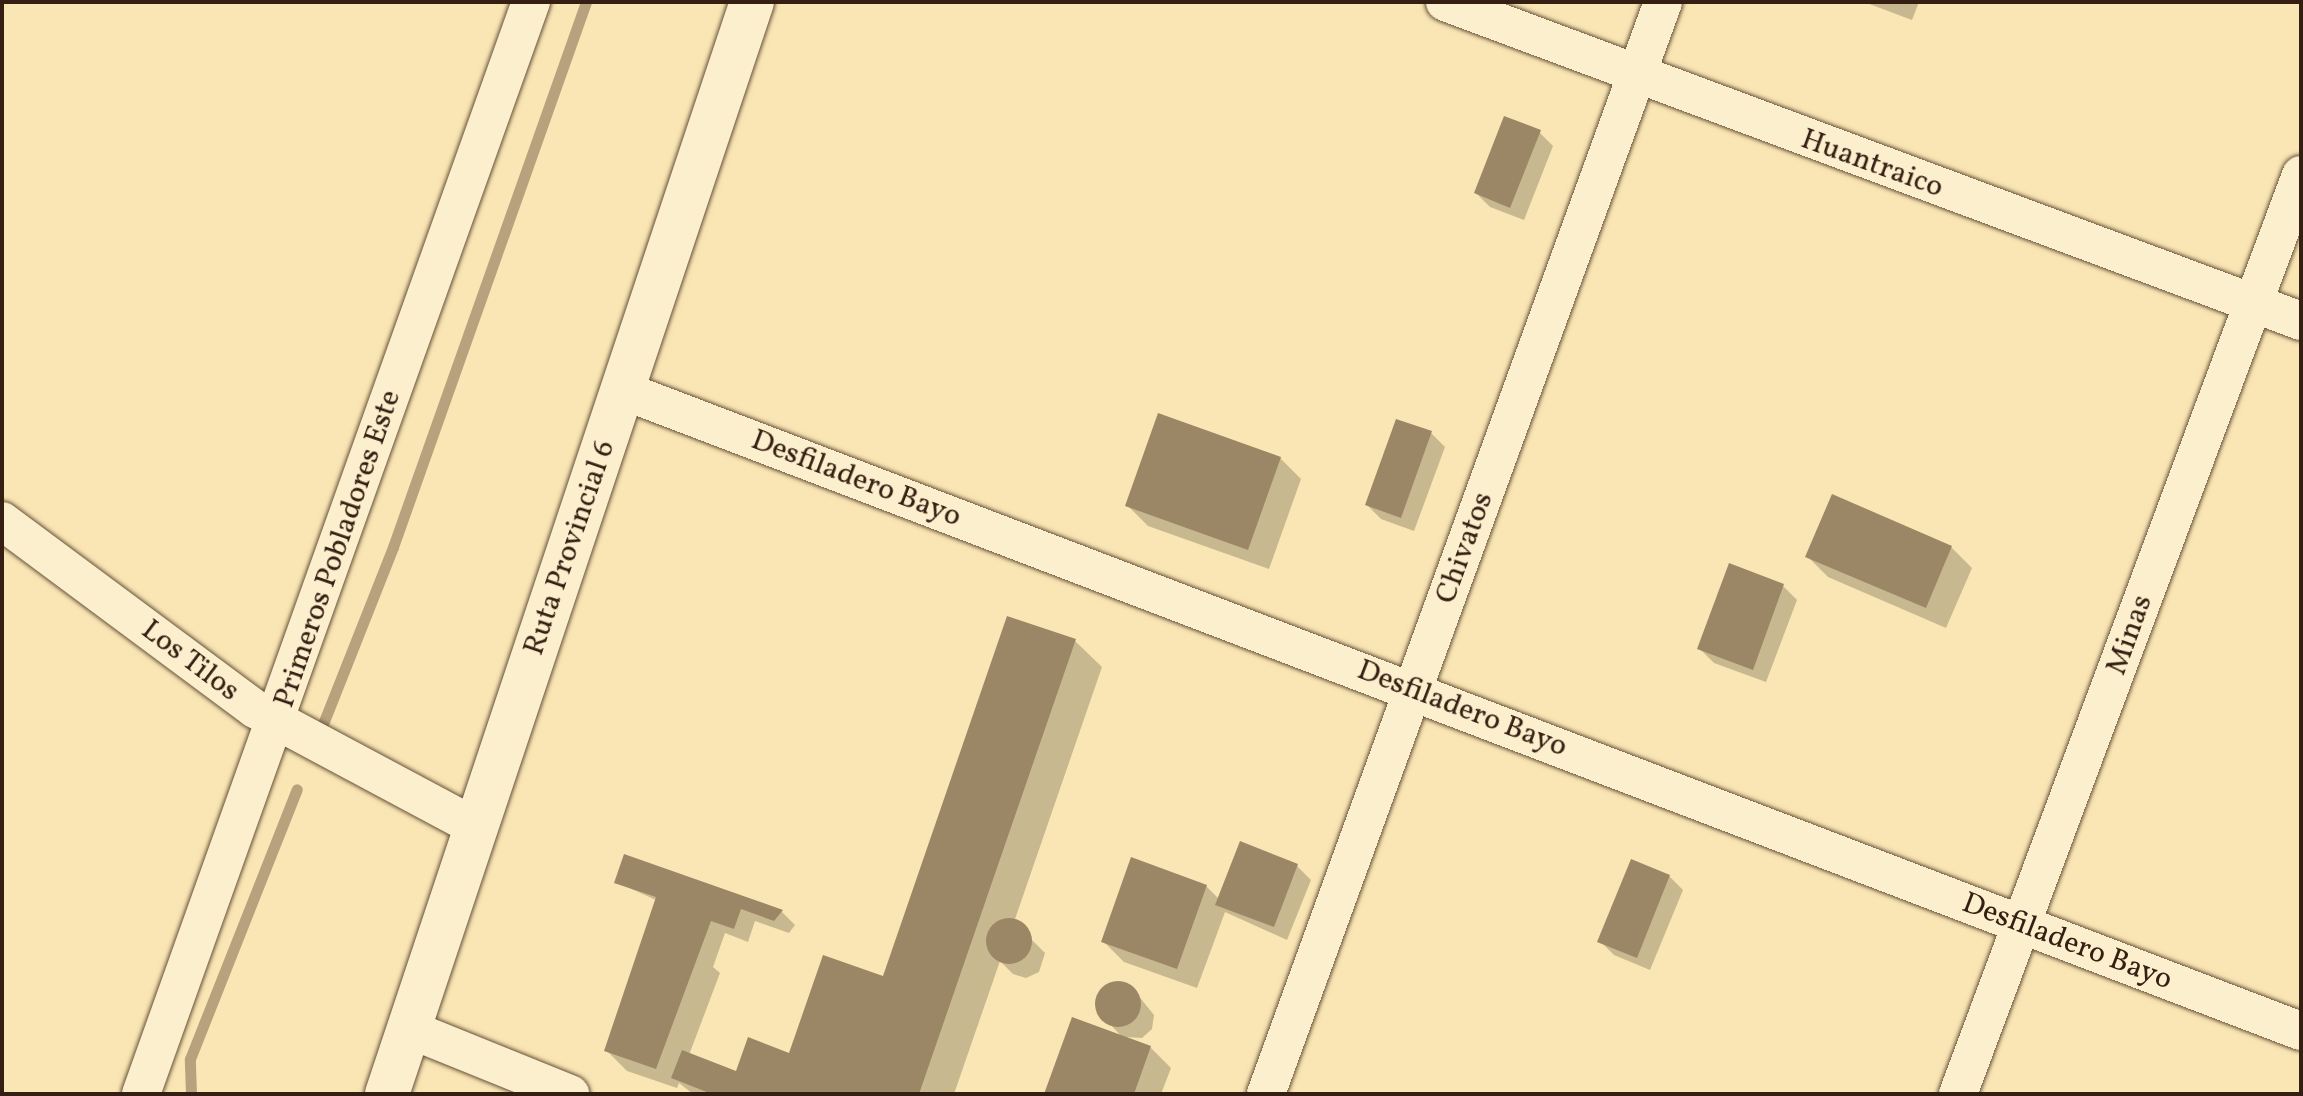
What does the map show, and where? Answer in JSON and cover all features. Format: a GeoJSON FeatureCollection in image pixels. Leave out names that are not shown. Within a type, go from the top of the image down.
{"type":"FeatureCollection","features":[{"type":"Feature","properties":{"kind":"main road","name":"Ruta Provincial 6"},"geometry":{"type":"LineString","coordinates":[[387,1094],[752,2]]}},
{"type":"Feature","properties":{"kind":"street","name":"Primeros Pobladores Este"},"geometry":{"type":"LineString","coordinates":[[141,1094],[277,721],[531,2]]}},
{"type":"Feature","properties":{"kind":"street","name":"Huantraico"},"geometry":{"type":"LineString","coordinates":[[1445,2],[1635,77],[2301,321]]}},
{"type":"Feature","properties":{"kind":"street","name":"Chivatos"},"geometry":{"type":"LineString","coordinates":[[1266,1094],[1663,2]]}},
{"type":"Feature","properties":{"kind":"street","name":"Minas"},"geometry":{"type":"LineString","coordinates":[[1958,1094],[2301,175]]}},
{"type":"Feature","properties":{"kind":"street","name":"Desfiladero Bayo"},"geometry":{"type":"LineString","coordinates":[[622,390],[2301,1031]]}},
{"type":"Feature","properties":{"kind":"street","name":"Los Tilos"},"geometry":{"type":"LineString","coordinates":[[2,521],[277,721],[476,827]]}},
{"type":"Feature","properties":{"kind":"street"},"geometry":{"type":"LineString","coordinates":[[409,1029],[570,1094]]}},
{"type":"Feature","properties":{"kind":"building"},"geometry":{"type":"Polygon","coordinates":[[[1504,116],[1541,130],[1510,208],[1474,193],[1504,116]]]}},
{"type":"Feature","properties":{"kind":"building"},"geometry":{"type":"Polygon","coordinates":[[[1158,413],[1281,457],[1248,550],[1125,506],[1158,413]]]}},
{"type":"Feature","properties":{"kind":"building"},"geometry":{"type":"Polygon","coordinates":[[[1396,419],[1432,431],[1401,518],[1365,505],[1396,419]]]}},
{"type":"Feature","properties":{"kind":"building"},"geometry":{"type":"Polygon","coordinates":[[[1832,494],[1952,546],[1926,608],[1805,557],[1832,494]]]}},
{"type":"Feature","properties":{"kind":"building"},"geometry":{"type":"Polygon","coordinates":[[[1729,563],[1784,584],[1753,670],[1697,649],[1729,563]]]}},
{"type":"Feature","properties":{"kind":"building"},"geometry":{"type":"Polygon","coordinates":[[[1007,616],[1076,639],[919,1094],[712,1094],[671,1078],[682,1050],[736,1071],[748,1037],[789,1053],[823,955],[883,976],[1007,616]]]}},
{"type":"Feature","properties":{"kind":"building"},"geometry":{"type":"Polygon","coordinates":[[[1240,841],[1298,864],[1274,927],[1215,905],[1240,841]]]}},
{"type":"Feature","properties":{"kind":"building"},"geometry":{"type":"Polygon","coordinates":[[[624,854],[783,910],[774,921],[741,909],[734,929],[711,921],[656,1069],[604,1051],[656,897],[614,883],[624,854]]]}},
{"type":"Feature","properties":{"kind":"building"},"geometry":{"type":"Polygon","coordinates":[[[1131,857],[1207,885],[1177,969],[1101,942],[1131,857]]]}},
{"type":"Feature","properties":{"kind":"building"},"geometry":{"type":"Polygon","coordinates":[[[1631,859],[1670,875],[1637,958],[1597,942],[1631,859]]]}},
{"type":"Feature","properties":{"kind":"building"},"geometry":{"type":"Polygon","coordinates":[[[1009,918],[1025,925],[1032,941],[1025,957],[1009,964],[993,957],[986,941],[993,925],[1009,918]]]}},
{"type":"Feature","properties":{"kind":"building"},"geometry":{"type":"Polygon","coordinates":[[[1118,981],[1134,988],[1141,1004],[1134,1020],[1118,1027],[1102,1020],[1095,1004],[1102,988],[1118,981]]]}},
{"type":"Feature","properties":{"kind":"building"},"geometry":{"type":"Polygon","coordinates":[[[1072,1017],[1151,1046],[1134,1094],[1044,1094],[1072,1017]]]}},
{"type":"Feature","properties":{"kind":"waterway"},"geometry":{"type":"LineString","coordinates":[[323,724],[393,547],[586,2]]}},
{"type":"Feature","properties":{"kind":"waterway"},"geometry":{"type":"LineString","coordinates":[[191,1094],[190,1059],[297,789]]}}]}
